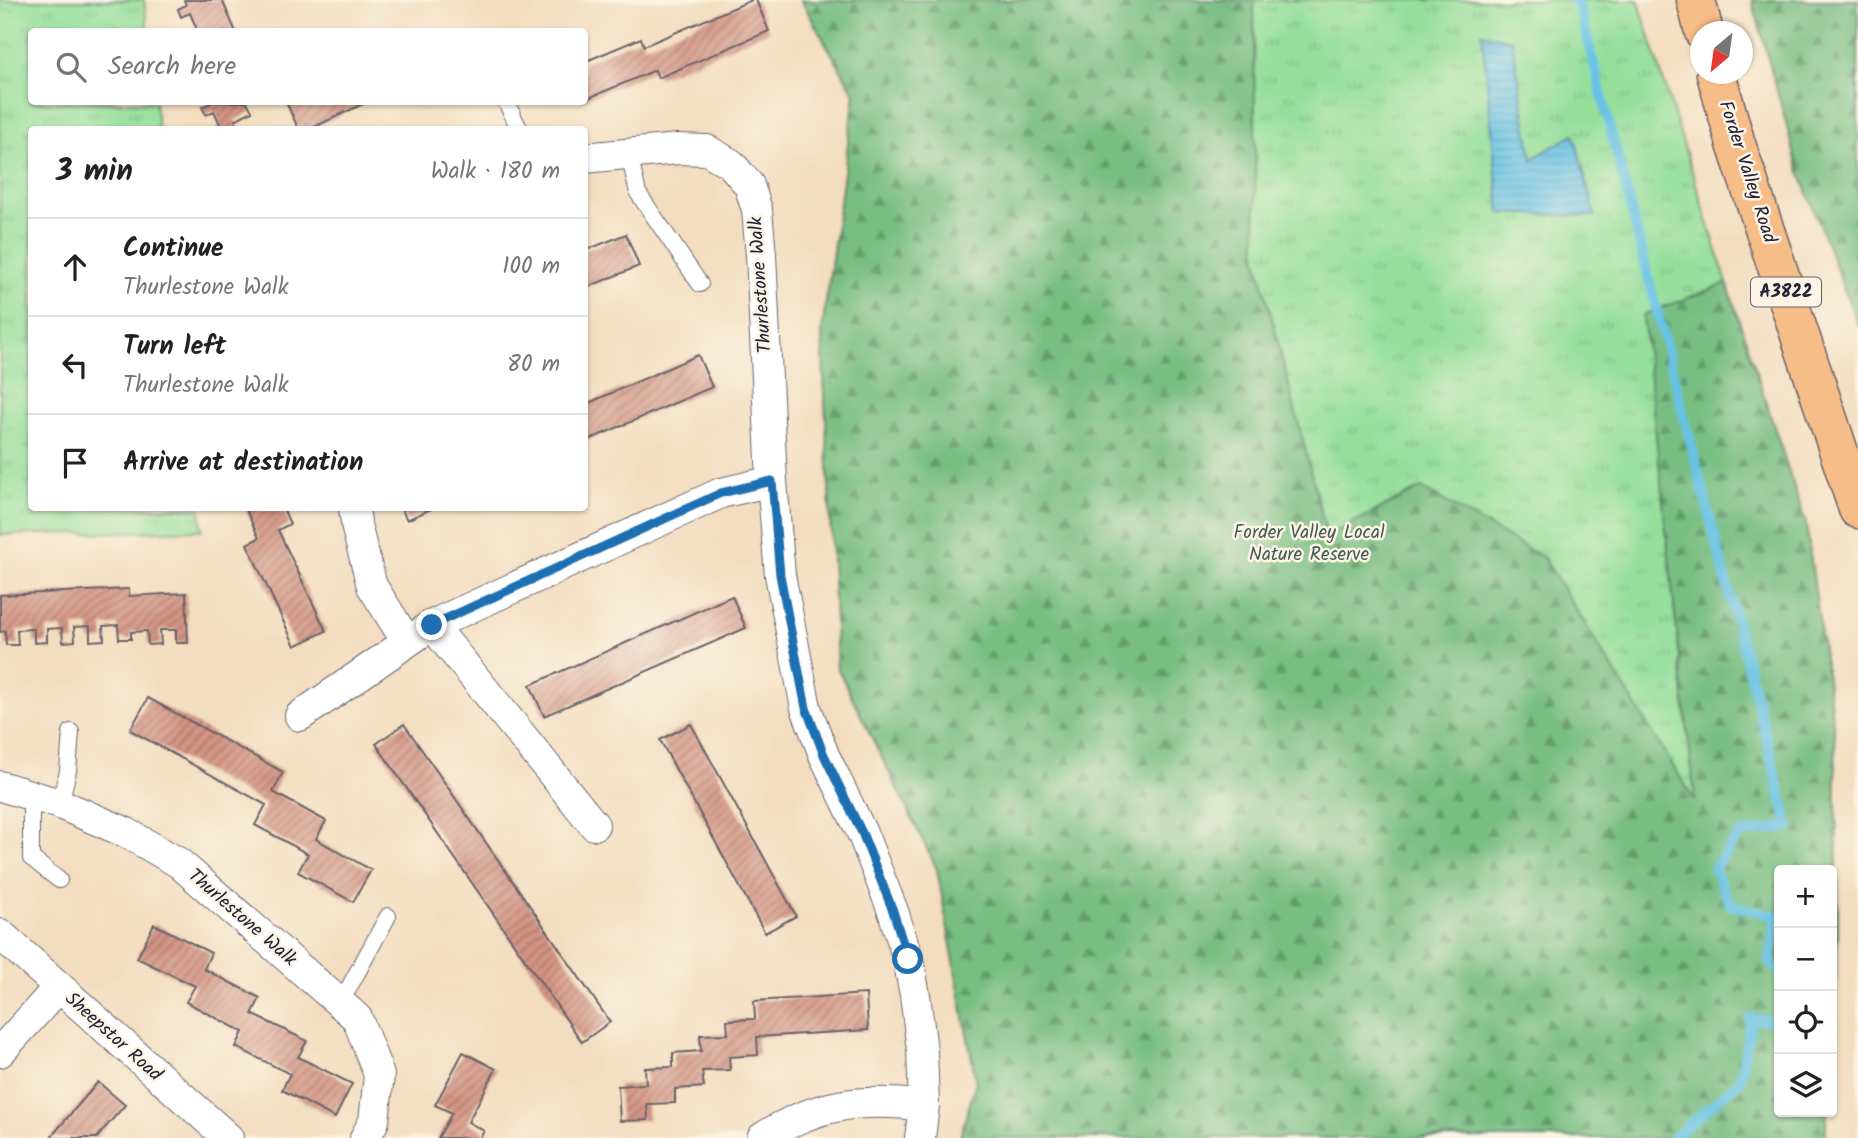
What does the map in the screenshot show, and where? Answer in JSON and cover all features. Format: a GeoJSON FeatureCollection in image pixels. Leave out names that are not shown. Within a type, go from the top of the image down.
{"type":"FeatureCollection","features":[{"type":"Feature","properties":{"kind":"main road"},"geometry":{"type":"LineString","coordinates":[[1696,0],[1701,21]]}},
{"type":"Feature","properties":{"kind":"main road","name":"Forder Valley Road"},"geometry":{"type":"LineString","coordinates":[[1719,84],[1736,144],[1858,509]]}},
{"type":"Feature","properties":{"kind":"street","name":"Thurlestone Walk"},"geometry":{"type":"LineString","coordinates":[[588,158],[678,149],[707,150],[731,164],[749,186],[757,210],[761,255],[772,481],[780,575],[806,708],[824,755],[863,835],[893,911],[908,959],[922,1050],[924,1106],[920,1138]]}},
{"type":"Feature","properties":{"kind":"street"},"geometry":{"type":"LineString","coordinates":[[300,716],[432,625],[721,493],[772,481]]}},
{"type":"Feature","properties":{"kind":"street"},"geometry":{"type":"LineString","coordinates":[[354,511],[372,586],[407,642]]}},
{"type":"Feature","properties":{"kind":"street"},"geometry":{"type":"LineString","coordinates":[[432,625],[594,825]]}},
{"type":"Feature","properties":{"kind":"street","name":"Thurlestone Walk"},"geometry":{"type":"LineString","coordinates":[[0,786],[60,804],[127,833],[179,863],[356,1018],[379,1075],[374,1121],[365,1138]]}},
{"type":"Feature","properties":{"kind":"street","name":"Sheepstor Road"},"geometry":{"type":"LineString","coordinates":[[0,934],[228,1138]]}},
{"type":"Feature","properties":{"kind":"street"},"geometry":{"type":"LineString","coordinates":[[0,1052],[58,988]]}},
{"type":"Feature","properties":{"kind":"street"},"geometry":{"type":"LineString","coordinates":[[762,1138],[817,1110],[865,1102],[924,1106]]}},
{"type":"Feature","properties":{"kind":"lane"},"geometry":{"type":"LineString","coordinates":[[508,105],[518,126]]}},
{"type":"Feature","properties":{"kind":"lane"},"geometry":{"type":"LineString","coordinates":[[629,155],[638,193],[700,284]]}},
{"type":"Feature","properties":{"kind":"lane"},"geometry":{"type":"LineString","coordinates":[[60,804],[68,771],[71,732]]}},
{"type":"Feature","properties":{"kind":"lane"},"geometry":{"type":"LineString","coordinates":[[31,794],[31,858],[59,880]]}},
{"type":"Feature","properties":{"kind":"lane"},"geometry":{"type":"LineString","coordinates":[[340,1004],[388,916]]}},
{"type":"Feature","properties":{"kind":"green space"},"geometry":{"type":"Polygon","coordinates":[[[0,0],[144,0],[148,28],[28,28],[28,105],[155,105],[158,126],[28,126],[28,511],[200,511],[202,530],[0,535],[0,0]]]}},
{"type":"Feature","properties":{"kind":"green space","name":"Forder Valley Local Nature Reserve"},"geometry":{"type":"Polygon","coordinates":[[[801,0],[1638,0],[1806,524],[1835,739],[1837,865],[1774,865],[1774,1117],[1827,1117],[1825,1138],[960,1138],[976,1082],[937,869],[837,667],[822,331],[855,94],[801,0]]]}},
{"type":"Feature","properties":{"kind":"green space","name":"Forder Valley Local Nature Reserve"},"geometry":{"type":"Polygon","coordinates":[[[801,0],[1254,0],[1256,255],[1327,536],[1421,488],[1544,558],[1695,801],[1643,315],[1727,283],[1806,524],[1835,739],[1837,865],[1774,865],[1774,1117],[1827,1117],[1825,1138],[960,1138],[976,1082],[937,869],[837,667],[822,331],[855,94],[801,0]]]}},
{"type":"Feature","properties":{"kind":"green space"},"geometry":{"type":"Polygon","coordinates":[[[1752,0],[1858,0],[1858,326],[1798,167],[1752,0]]]}},
{"type":"Feature","properties":{"kind":"green space","name":"Forder Valley Local Nature Reserve"},"geometry":{"type":"Polygon","coordinates":[[[1837,866],[1838,929],[1837,947],[1837,866]]]}},
{"type":"Feature","properties":{"kind":"green space","name":"Forder Valley Local Nature Reserve"},"geometry":{"type":"Polygon","coordinates":[[[1837,866],[1838,929],[1837,947],[1837,866]]]}},
{"type":"Feature","properties":{"kind":"water"},"geometry":{"type":"Polygon","coordinates":[[[1482,33],[1512,40],[1532,159],[1574,134],[1595,216],[1500,213],[1482,33]]]}},
{"type":"Feature","properties":{"kind":"building"},"geometry":{"type":"Polygon","coordinates":[[[184,0],[222,0],[234,28],[196,28],[190,13],[181,17],[178,9],[186,5],[184,0]]]}},
{"type":"Feature","properties":{"kind":"building"},"geometry":{"type":"Polygon","coordinates":[[[752,0],[756,0],[769,31],[658,78],[655,70],[588,98],[588,60],[641,38],[644,46],[752,0]]]}},
{"type":"Feature","properties":{"kind":"building"},"geometry":{"type":"Polygon","coordinates":[[[249,105],[252,111],[235,120],[237,126],[221,126],[214,111],[206,115],[202,107],[249,105]]]}},
{"type":"Feature","properties":{"kind":"building"},"geometry":{"type":"Polygon","coordinates":[[[287,105],[361,105],[316,126],[297,126],[287,105]]]}},
{"type":"Feature","properties":{"kind":"building"},"geometry":{"type":"Polygon","coordinates":[[[626,234],[639,266],[588,287],[588,249],[626,234]]]}},
{"type":"Feature","properties":{"kind":"building"},"geometry":{"type":"Polygon","coordinates":[[[698,355],[712,387],[588,440],[588,403],[698,355]]]}},
{"type":"Feature","properties":{"kind":"building"},"geometry":{"type":"Polygon","coordinates":[[[246,511],[284,511],[290,524],[278,530],[326,631],[295,646],[247,544],[259,538],[246,511]]]}},
{"type":"Feature","properties":{"kind":"building"},"geometry":{"type":"Polygon","coordinates":[[[402,511],[426,511],[407,520],[402,511]]]}},
{"type":"Feature","properties":{"kind":"building"},"geometry":{"type":"Polygon","coordinates":[[[129,589],[129,596],[186,593],[188,643],[176,643],[176,630],[160,630],[161,644],[148,645],[147,631],[131,632],[131,639],[119,639],[118,625],[103,626],[104,640],[90,641],[90,626],[74,627],[75,641],[63,642],[62,628],[47,629],[47,642],[34,643],[34,629],[17,630],[18,645],[6,645],[5,631],[0,632],[0,595],[129,589]]]}},
{"type":"Feature","properties":{"kind":"building"},"geometry":{"type":"Polygon","coordinates":[[[732,596],[746,628],[544,716],[530,685],[732,596]]]}},
{"type":"Feature","properties":{"kind":"building"},"geometry":{"type":"Polygon","coordinates":[[[148,698],[283,772],[273,792],[326,821],[316,839],[371,870],[353,902],[298,872],[308,854],[255,825],[266,805],[130,730],[148,698]]]}},
{"type":"Feature","properties":{"kind":"building"},"geometry":{"type":"Polygon","coordinates":[[[404,724],[610,1022],[582,1042],[376,744],[404,724]]]}},
{"type":"Feature","properties":{"kind":"building"},"geometry":{"type":"Polygon","coordinates":[[[691,724],[796,916],[765,933],[660,740],[691,724]]]}},
{"type":"Feature","properties":{"kind":"building"},"geometry":{"type":"Polygon","coordinates":[[[154,924],[211,953],[204,969],[260,998],[252,1014],[307,1041],[298,1057],[352,1084],[335,1118],[282,1090],[290,1074],[236,1047],[243,1032],[186,1002],[195,986],[137,958],[154,924]]]}},
{"type":"Feature","properties":{"kind":"building"},"geometry":{"type":"Polygon","coordinates":[[[866,994],[868,1030],[757,1037],[758,1055],[729,1057],[730,1070],[702,1071],[704,1087],[675,1089],[675,1103],[647,1104],[648,1120],[620,1121],[618,1086],[646,1084],[645,1068],[673,1067],[673,1053],[701,1051],[700,1035],[728,1034],[727,1020],[755,1019],[754,1001],[866,994]]]}},
{"type":"Feature","properties":{"kind":"building"},"geometry":{"type":"Polygon","coordinates":[[[463,1052],[496,1069],[468,1122],[484,1131],[480,1138],[438,1138],[452,1113],[435,1105],[463,1052]]]}},
{"type":"Feature","properties":{"kind":"building"},"geometry":{"type":"Polygon","coordinates":[[[98,1082],[125,1105],[97,1138],[50,1138],[98,1082]]]}},
{"type":"Feature","properties":{"kind":"waterway"},"geometry":{"type":"LineString","coordinates":[[1574,0],[1579,6],[1789,827],[1740,834],[1714,869],[1731,905],[1776,916],[1774,928]]}},
{"type":"Feature","properties":{"kind":"waterway"},"geometry":{"type":"LineString","coordinates":[[1774,931],[1770,962],[1774,966]]}},
{"type":"Feature","properties":{"kind":"waterway"},"geometry":{"type":"LineString","coordinates":[[1673,1138],[1740,1081],[1751,1018],[1774,1021]]}},
{"type":"Feature","properties":{"kind":"route"},"geometry":{"type":"LineString","coordinates":[[432,625],[721,493],[772,481],[780,575],[806,708],[824,755],[863,835],[893,911],[908,959]]}}]}
